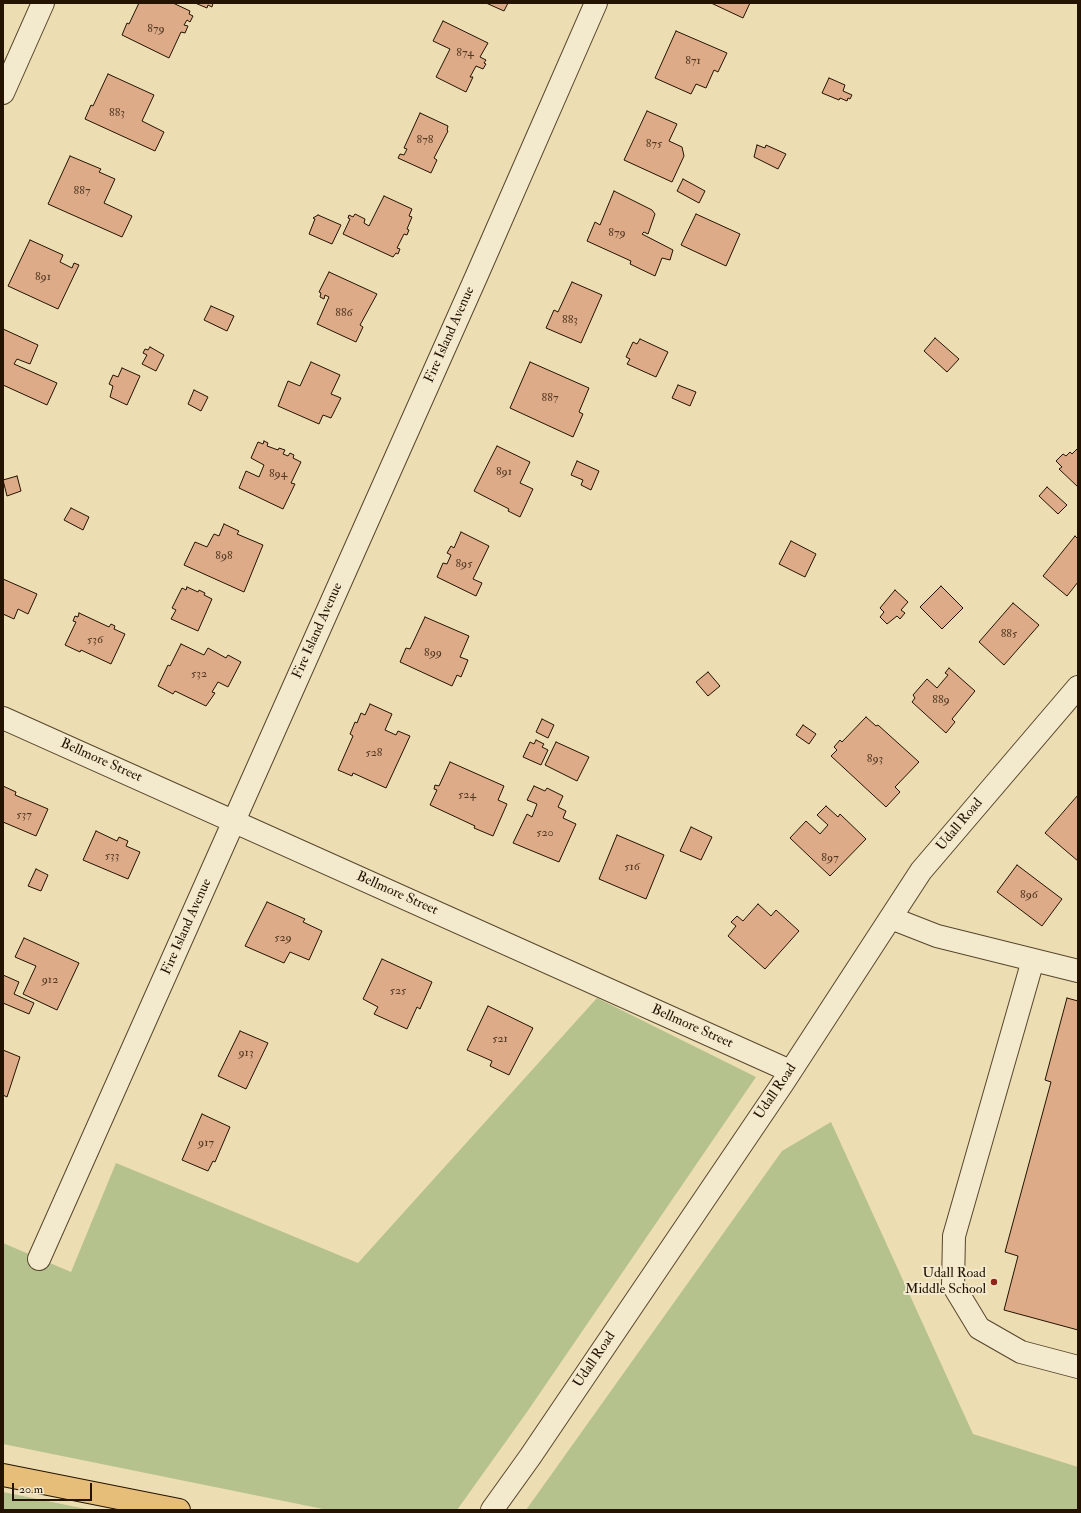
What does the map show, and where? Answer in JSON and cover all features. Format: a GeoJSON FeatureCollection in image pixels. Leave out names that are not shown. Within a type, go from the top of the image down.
{"type":"FeatureCollection","features":[{"type":"Feature","properties":{"kind":"highway"},"geometry":{"type":"LineString","coordinates":[[3,1475],[178,1510]]}},
{"type":"Feature","properties":{"kind":"street"},"geometry":{"type":"LineString","coordinates":[[3,94],[43,3]]}},
{"type":"Feature","properties":{"kind":"street","name":"Fire Island Avenue"},"geometry":{"type":"LineString","coordinates":[[39,1259],[596,3]]}},
{"type":"Feature","properties":{"kind":"street","name":"Udall Road"},"geometry":{"type":"LineString","coordinates":[[492,1510],[530,1457],[790,1072],[921,871],[1078,687]]}},
{"type":"Feature","properties":{"kind":"street","name":"Bellmore Street"},"geometry":{"type":"LineString","coordinates":[[3,718],[234,820],[790,1072]]}},
{"type":"Feature","properties":{"kind":"street"},"geometry":{"type":"LineString","coordinates":[[891,918],[937,936],[1078,971]]}},
{"type":"Feature","properties":{"kind":"street"},"geometry":{"type":"LineString","coordinates":[[1032,960],[954,1236],[953,1285],[979,1328],[1020,1352],[1078,1367]]}},
{"type":"Feature","properties":{"kind":"green space"},"geometry":{"type":"Polygon","coordinates":[[[597,998],[756,1077],[527,1412],[457,1510],[328,1510],[3,1444],[3,1243],[71,1272],[116,1163],[358,1263],[597,998]]]}},
{"type":"Feature","properties":{"kind":"green space"},"geometry":{"type":"Polygon","coordinates":[[[831,1122],[973,1434],[1078,1467],[1078,1510],[526,1510],[782,1151],[831,1122]]]}},
{"type":"Feature","properties":{"kind":"green space"},"geometry":{"type":"Polygon","coordinates":[[[3,1492],[91,1510],[3,1510],[3,1492]]]}},
{"type":"Feature","properties":{"kind":"building"},"geometry":{"type":"Polygon","coordinates":[[[139,3],[173,3],[190,11],[189,14],[193,16],[190,22],[187,20],[184,25],[188,26],[185,33],[181,32],[169,58],[122,35],[127,23],[129,24],[139,3]]]}},
{"type":"Feature","properties":{"kind":"building"},"geometry":{"type":"Polygon","coordinates":[[[195,3],[213,3],[212,7],[208,5],[207,8],[195,3]]]}},
{"type":"Feature","properties":{"kind":"building"},"geometry":{"type":"Polygon","coordinates":[[[486,3],[508,3],[504,11],[486,3]]]}},
{"type":"Feature","properties":{"kind":"building"},"geometry":{"type":"Polygon","coordinates":[[[711,3],[750,3],[743,18],[711,3]]]}},
{"type":"Feature","properties":{"kind":"building"},"geometry":{"type":"Polygon","coordinates":[[[443,21],[488,43],[480,57],[486,60],[484,63],[486,64],[483,69],[476,66],[470,77],[473,77],[466,92],[436,77],[450,49],[433,41],[443,21]]]}},
{"type":"Feature","properties":{"kind":"building"},"geometry":{"type":"Polygon","coordinates":[[[676,31],[727,53],[718,72],[714,70],[706,88],[696,84],[691,94],[655,78],[676,31]]]}},
{"type":"Feature","properties":{"kind":"building"},"geometry":{"type":"Polygon","coordinates":[[[108,74],[154,95],[142,121],[164,132],[155,151],[85,119],[91,105],[93,106],[108,74]]]}},
{"type":"Feature","properties":{"kind":"building"},"geometry":{"type":"Polygon","coordinates":[[[829,78],[845,85],[843,91],[852,95],[850,99],[848,98],[847,101],[840,98],[839,100],[822,93],[829,78]]]}},
{"type":"Feature","properties":{"kind":"building"},"geometry":{"type":"Polygon","coordinates":[[[647,111],[677,124],[669,141],[682,147],[684,156],[672,182],[624,160],[647,111]]]}},
{"type":"Feature","properties":{"kind":"building"},"geometry":{"type":"Polygon","coordinates":[[[420,113],[448,126],[448,131],[434,158],[437,160],[431,173],[398,158],[400,154],[404,155],[407,149],[404,148],[420,113]]]}},
{"type":"Feature","properties":{"kind":"building"},"geometry":{"type":"Polygon","coordinates":[[[757,145],[765,148],[766,145],[786,154],[778,169],[754,157],[757,145]]]}},
{"type":"Feature","properties":{"kind":"building"},"geometry":{"type":"Polygon","coordinates":[[[70,156],[101,169],[99,172],[115,179],[104,203],[132,216],[122,237],[48,204],[70,156]]]}},
{"type":"Feature","properties":{"kind":"building"},"geometry":{"type":"Polygon","coordinates":[[[683,179],[705,191],[699,203],[677,191],[683,179]]]}},
{"type":"Feature","properties":{"kind":"building"},"geometry":{"type":"Polygon","coordinates":[[[614,191],[652,210],[655,214],[648,234],[644,232],[642,234],[673,250],[670,260],[662,258],[655,276],[630,264],[631,261],[587,241],[595,222],[600,225],[614,191]]]}},
{"type":"Feature","properties":{"kind":"building"},"geometry":{"type":"Polygon","coordinates":[[[384,196],[412,209],[409,216],[412,217],[407,229],[409,230],[407,235],[404,234],[397,248],[400,249],[398,254],[396,253],[393,257],[343,234],[350,219],[348,218],[349,215],[353,217],[355,214],[365,219],[364,223],[369,226],[384,196]]]}},
{"type":"Feature","properties":{"kind":"building"},"geometry":{"type":"Polygon","coordinates":[[[696,214],[740,234],[726,266],[681,245],[696,214]]]}},
{"type":"Feature","properties":{"kind":"building"},"geometry":{"type":"Polygon","coordinates":[[[318,215],[341,225],[332,244],[309,234],[315,219],[313,218],[318,215]]]}},
{"type":"Feature","properties":{"kind":"building"},"geometry":{"type":"Polygon","coordinates":[[[30,240],[63,255],[60,262],[72,268],[74,263],[79,265],[58,309],[8,286],[30,240]]]}},
{"type":"Feature","properties":{"kind":"building"},"geometry":{"type":"Polygon","coordinates":[[[329,272],[377,294],[360,325],[363,327],[356,342],[317,324],[329,297],[325,295],[324,299],[320,297],[321,293],[319,292],[329,272]]]}},
{"type":"Feature","properties":{"kind":"building"},"geometry":{"type":"Polygon","coordinates":[[[572,282],[602,295],[581,343],[546,328],[554,310],[558,312],[572,282]]]}},
{"type":"Feature","properties":{"kind":"building"},"geometry":{"type":"Polygon","coordinates":[[[211,306],[234,316],[227,331],[204,320],[211,306]]]}},
{"type":"Feature","properties":{"kind":"building"},"geometry":{"type":"Polygon","coordinates":[[[3,329],[38,345],[30,364],[17,359],[14,364],[57,383],[47,405],[3,385],[3,329]]]}},
{"type":"Feature","properties":{"kind":"building"},"geometry":{"type":"Polygon","coordinates":[[[935,338],[959,359],[947,372],[924,351],[935,338]]]}},
{"type":"Feature","properties":{"kind":"building"},"geometry":{"type":"Polygon","coordinates":[[[640,339],[668,352],[656,377],[627,364],[630,359],[626,357],[633,342],[637,344],[640,339]]]}},
{"type":"Feature","properties":{"kind":"building"},"geometry":{"type":"Polygon","coordinates":[[[150,347],[164,355],[156,371],[142,364],[147,355],[143,353],[145,349],[148,350],[150,347]]]}},
{"type":"Feature","properties":{"kind":"building"},"geometry":{"type":"Polygon","coordinates":[[[311,362],[340,375],[331,394],[341,398],[331,418],[323,415],[319,424],[278,406],[288,381],[300,386],[311,362]]]}},
{"type":"Feature","properties":{"kind":"building"},"geometry":{"type":"Polygon","coordinates":[[[530,362],[589,388],[579,412],[583,414],[573,437],[510,408],[530,362]]]}},
{"type":"Feature","properties":{"kind":"building"},"geometry":{"type":"Polygon","coordinates":[[[122,368],[140,376],[127,405],[110,397],[113,386],[109,384],[113,375],[118,377],[122,368]]]}},
{"type":"Feature","properties":{"kind":"building"},"geometry":{"type":"Polygon","coordinates":[[[678,385],[696,392],[690,406],[672,398],[678,385]]]}},
{"type":"Feature","properties":{"kind":"building"},"geometry":{"type":"Polygon","coordinates":[[[194,390],[208,397],[201,411],[188,404],[194,390]]]}},
{"type":"Feature","properties":{"kind":"building"},"geometry":{"type":"Polygon","coordinates":[[[264,441],[268,443],[267,446],[278,450],[279,448],[285,450],[283,454],[288,456],[290,453],[294,455],[293,458],[301,462],[291,483],[295,484],[283,509],[239,488],[246,471],[259,477],[264,465],[251,458],[258,442],[263,444],[264,441]]]}},
{"type":"Feature","properties":{"kind":"building"},"geometry":{"type":"Polygon","coordinates":[[[497,446],[530,462],[520,483],[533,489],[520,517],[508,511],[509,509],[474,491],[497,446]]]}},
{"type":"Feature","properties":{"kind":"building"},"geometry":{"type":"Polygon","coordinates":[[[1078,448],[1078,487],[1059,469],[1062,467],[1056,461],[1063,454],[1066,456],[1070,452],[1072,454],[1078,448]]]}},
{"type":"Feature","properties":{"kind":"building"},"geometry":{"type":"Polygon","coordinates":[[[577,461],[599,471],[591,490],[581,485],[583,480],[571,475],[577,461]]]}},
{"type":"Feature","properties":{"kind":"building"},"geometry":{"type":"Polygon","coordinates":[[[17,476],[21,491],[7,496],[3,480],[17,476]]]}},
{"type":"Feature","properties":{"kind":"building"},"geometry":{"type":"Polygon","coordinates":[[[1047,487],[1067,505],[1058,514],[1039,496],[1047,487]]]}},
{"type":"Feature","properties":{"kind":"building"},"geometry":{"type":"Polygon","coordinates":[[[71,508],[89,517],[83,530],[64,520],[71,508]]]}},
{"type":"Feature","properties":{"kind":"building"},"geometry":{"type":"Polygon","coordinates":[[[224,524],[239,531],[237,534],[263,545],[244,592],[184,565],[195,542],[207,547],[214,534],[219,536],[224,524]]]}},
{"type":"Feature","properties":{"kind":"building"},"geometry":{"type":"Polygon","coordinates":[[[461,532],[489,546],[473,579],[482,583],[476,596],[437,577],[443,563],[447,564],[451,555],[447,553],[451,546],[454,548],[461,532]]]}},
{"type":"Feature","properties":{"kind":"building"},"geometry":{"type":"Polygon","coordinates":[[[1075,536],[1078,539],[1078,582],[1067,596],[1043,576],[1075,536]]]}},
{"type":"Feature","properties":{"kind":"building"},"geometry":{"type":"Polygon","coordinates":[[[791,541],[816,554],[805,577],[779,564],[791,541]]]}},
{"type":"Feature","properties":{"kind":"building"},"geometry":{"type":"Polygon","coordinates":[[[3,579],[37,594],[28,614],[18,609],[14,619],[3,614],[3,579]]]}},
{"type":"Feature","properties":{"kind":"building"},"geometry":{"type":"Polygon","coordinates":[[[941,586],[963,608],[942,629],[920,607],[941,586]]]}},
{"type":"Feature","properties":{"kind":"building"},"geometry":{"type":"Polygon","coordinates":[[[187,587],[198,592],[199,590],[205,593],[204,595],[212,599],[198,631],[171,619],[176,610],[172,608],[182,588],[186,590],[187,587]]]}},
{"type":"Feature","properties":{"kind":"building"},"geometry":{"type":"Polygon","coordinates":[[[895,590],[908,602],[901,610],[905,613],[900,619],[897,616],[887,624],[880,617],[884,612],[880,608],[895,590]]]}},
{"type":"Feature","properties":{"kind":"building"},"geometry":{"type":"Polygon","coordinates":[[[1013,603],[1039,625],[1004,665],[979,642],[1013,603]]]}},
{"type":"Feature","properties":{"kind":"building"},"geometry":{"type":"Polygon","coordinates":[[[79,613],[109,627],[111,624],[115,626],[114,629],[125,634],[111,664],[81,650],[80,652],[65,645],[76,622],[73,621],[75,616],[78,617],[79,613]]]}},
{"type":"Feature","properties":{"kind":"building"},"geometry":{"type":"Polygon","coordinates":[[[425,617],[469,636],[460,657],[468,660],[461,677],[457,675],[452,686],[400,662],[406,648],[410,649],[425,617]]]}},
{"type":"Feature","properties":{"kind":"building"},"geometry":{"type":"Polygon","coordinates":[[[181,644],[204,655],[208,648],[226,658],[228,655],[241,662],[228,687],[218,682],[212,692],[215,693],[206,706],[175,691],[173,694],[158,686],[168,665],[170,666],[181,644]]]}},
{"type":"Feature","properties":{"kind":"building"},"geometry":{"type":"Polygon","coordinates":[[[949,668],[975,691],[952,719],[955,722],[946,733],[912,702],[915,698],[913,695],[927,679],[937,688],[948,675],[945,673],[949,668]]]}},
{"type":"Feature","properties":{"kind":"building"},"geometry":{"type":"Polygon","coordinates":[[[708,672],[720,686],[708,696],[696,682],[708,672]]]}},
{"type":"Feature","properties":{"kind":"building"},"geometry":{"type":"Polygon","coordinates":[[[370,704],[392,714],[385,730],[396,735],[398,731],[410,736],[386,788],[353,773],[352,776],[338,770],[353,736],[350,734],[355,722],[357,723],[361,713],[365,715],[370,704]]]}},
{"type":"Feature","properties":{"kind":"building"},"geometry":{"type":"Polygon","coordinates":[[[866,717],[876,726],[878,725],[919,762],[895,787],[900,792],[886,807],[831,756],[837,750],[834,747],[840,740],[842,742],[866,717]]]}},
{"type":"Feature","properties":{"kind":"building"},"geometry":{"type":"Polygon","coordinates":[[[542,719],[554,725],[548,738],[536,732],[542,719]]]}},
{"type":"Feature","properties":{"kind":"building"},"geometry":{"type":"Polygon","coordinates":[[[803,725],[816,734],[809,744],[796,735],[803,725]]]}},
{"type":"Feature","properties":{"kind":"building"},"geometry":{"type":"Polygon","coordinates":[[[536,740],[544,744],[542,747],[548,750],[541,765],[523,757],[530,742],[534,744],[536,740]]]}},
{"type":"Feature","properties":{"kind":"building"},"geometry":{"type":"Polygon","coordinates":[[[556,742],[589,757],[577,781],[545,765],[556,742]]]}},
{"type":"Feature","properties":{"kind":"building"},"geometry":{"type":"Polygon","coordinates":[[[450,762],[504,786],[498,800],[507,804],[493,836],[474,828],[475,826],[430,805],[437,790],[434,789],[435,785],[439,786],[450,762]]]}},
{"type":"Feature","properties":{"kind":"building"},"geometry":{"type":"Polygon","coordinates":[[[3,786],[16,792],[15,795],[48,809],[36,836],[3,822],[3,786]]]}},
{"type":"Feature","properties":{"kind":"building"},"geometry":{"type":"Polygon","coordinates":[[[534,786],[545,791],[547,788],[563,796],[558,807],[566,811],[563,818],[576,824],[559,862],[513,843],[527,814],[532,817],[537,804],[527,800],[534,786]]]}},
{"type":"Feature","properties":{"kind":"building"},"geometry":{"type":"Polygon","coordinates":[[[1078,795],[1078,861],[1045,833],[1078,795]]]}},
{"type":"Feature","properties":{"kind":"building"},"geometry":{"type":"Polygon","coordinates":[[[826,806],[838,817],[840,814],[866,839],[830,876],[790,838],[806,821],[820,834],[828,825],[817,815],[826,806]]]}},
{"type":"Feature","properties":{"kind":"building"},"geometry":{"type":"Polygon","coordinates":[[[691,827],[712,837],[701,860],[680,851],[691,827]]]}},
{"type":"Feature","properties":{"kind":"building"},"geometry":{"type":"Polygon","coordinates":[[[96,831],[117,841],[119,837],[128,841],[126,846],[140,852],[128,879],[83,860],[96,831]]]}},
{"type":"Feature","properties":{"kind":"building"},"geometry":{"type":"Polygon","coordinates":[[[617,835],[664,855],[646,899],[599,879],[617,835]]]}},
{"type":"Feature","properties":{"kind":"building"},"geometry":{"type":"Polygon","coordinates":[[[1017,865],[1062,899],[1042,926],[997,892],[1017,865]]]}},
{"type":"Feature","properties":{"kind":"building"},"geometry":{"type":"Polygon","coordinates":[[[36,869],[48,875],[41,891],[28,886],[36,869]]]}},
{"type":"Feature","properties":{"kind":"building"},"geometry":{"type":"Polygon","coordinates":[[[267,902],[305,919],[303,922],[322,931],[309,960],[290,952],[284,963],[245,946],[267,902]]]}},
{"type":"Feature","properties":{"kind":"building"},"geometry":{"type":"Polygon","coordinates":[[[758,904],[771,916],[776,910],[799,931],[765,969],[728,936],[736,926],[731,922],[737,916],[743,921],[758,904]]]}},
{"type":"Feature","properties":{"kind":"building"},"geometry":{"type":"Polygon","coordinates":[[[24,938],[79,963],[57,1010],[23,994],[36,966],[15,957],[24,938]]]}},
{"type":"Feature","properties":{"kind":"building"},"geometry":{"type":"Polygon","coordinates":[[[382,959],[432,982],[420,1009],[417,1007],[407,1029],[374,1014],[378,1007],[363,999],[382,959]]]}},
{"type":"Feature","properties":{"kind":"building"},"geometry":{"type":"Polygon","coordinates":[[[3,975],[19,982],[14,994],[34,1003],[29,1014],[3,1003],[3,975]]]}},
{"type":"Feature","properties":{"kind":"building"},"geometry":{"type":"Polygon","coordinates":[[[1067,998],[1078,1001],[1078,1330],[1004,1310],[1018,1256],[1005,1252],[1051,1082],[1045,1080],[1067,998]]]}},
{"type":"Feature","properties":{"kind":"building"},"geometry":{"type":"Polygon","coordinates":[[[488,1006],[533,1028],[509,1075],[490,1066],[492,1061],[467,1050],[488,1006]]]}},
{"type":"Feature","properties":{"kind":"building"},"geometry":{"type":"Polygon","coordinates":[[[240,1031],[268,1043],[246,1089],[218,1076],[240,1031]]]}},
{"type":"Feature","properties":{"kind":"building"},"geometry":{"type":"Polygon","coordinates":[[[3,1050],[20,1057],[7,1097],[3,1095],[3,1050]]]}},
{"type":"Feature","properties":{"kind":"building"},"geometry":{"type":"Polygon","coordinates":[[[202,1114],[230,1127],[215,1162],[213,1161],[208,1171],[182,1160],[202,1114]]]}},
{"type":"Feature","properties":{"kind":"place","name":"Udall Road Middle School"},"geometry":{"type":"Point","coordinates":[994,1282]}}]}
